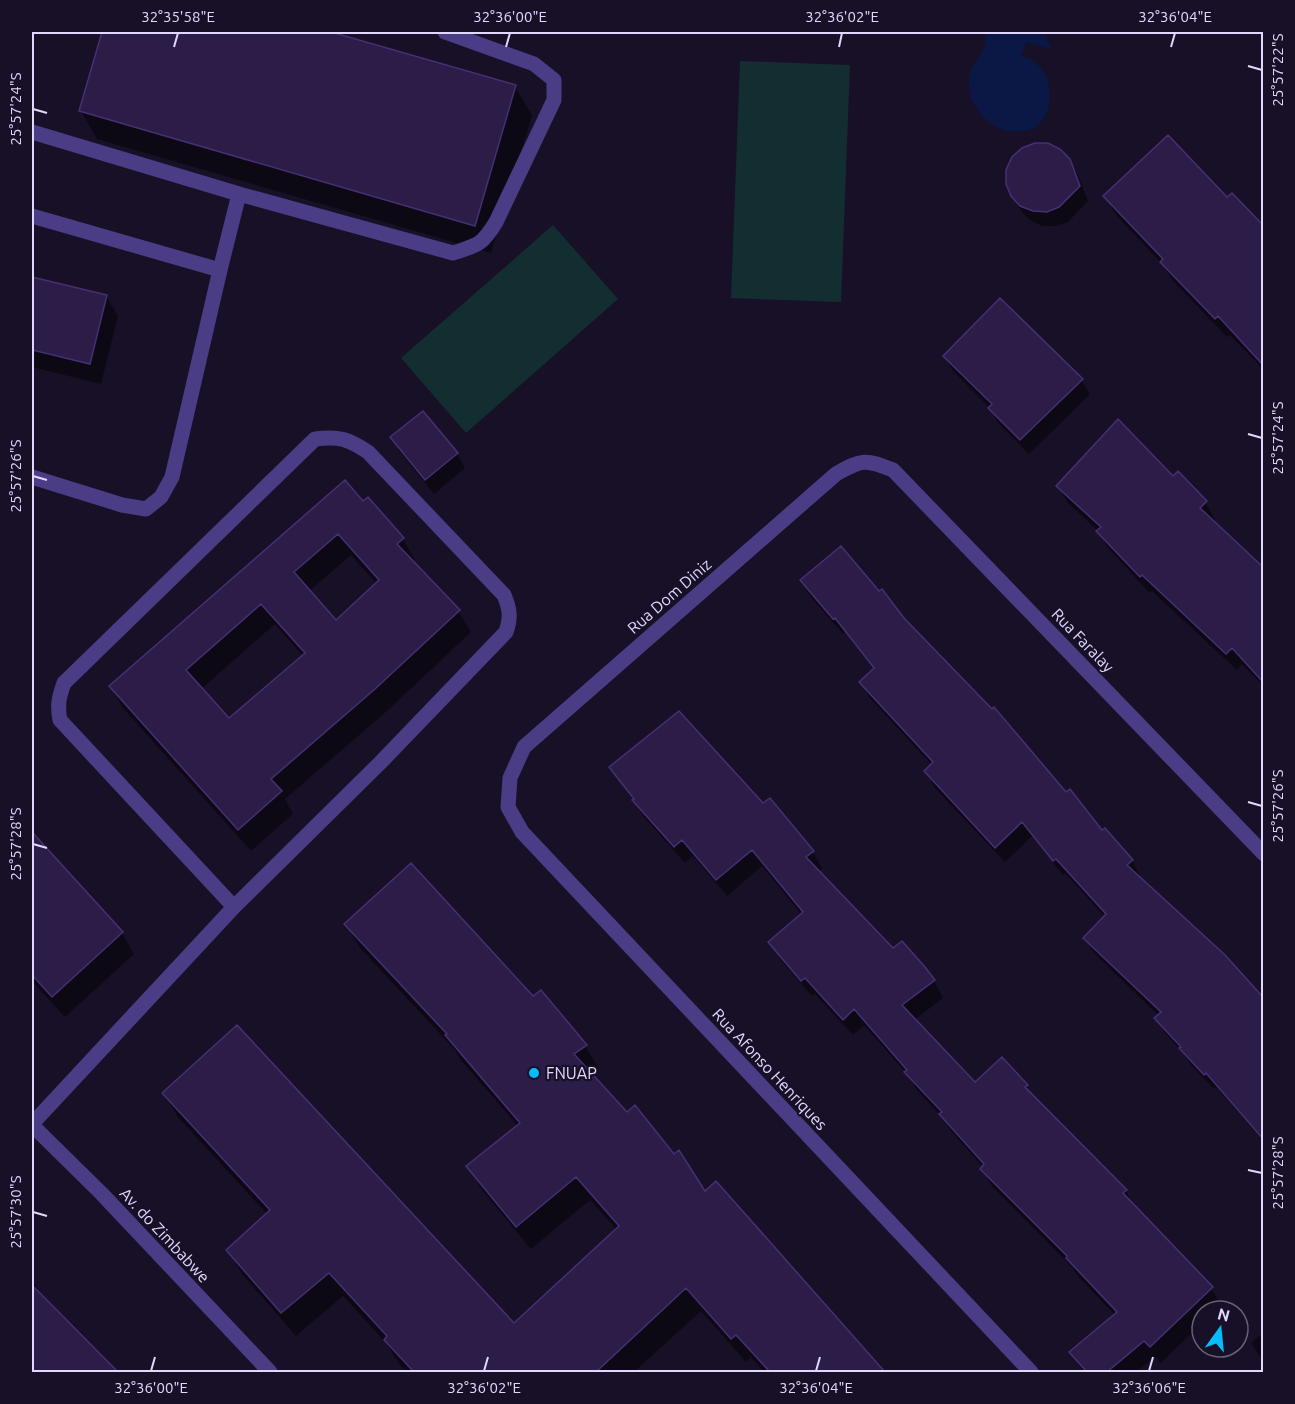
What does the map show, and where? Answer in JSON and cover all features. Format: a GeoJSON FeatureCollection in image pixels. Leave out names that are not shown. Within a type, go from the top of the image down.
{"type":"FeatureCollection","features":[{"type":"Feature","properties":{"kind":"street"},"geometry":{"type":"LineString","coordinates":[[32,132],[240,194],[453,253],[471,248],[486,239],[496,222],[554,100],[554,80],[534,64],[445,32]]}},
{"type":"Feature","properties":{"kind":"street"},"geometry":{"type":"LineString","coordinates":[[32,477],[122,505],[146,508],[161,497],[172,477],[240,194]]}},
{"type":"Feature","properties":{"kind":"street"},"geometry":{"type":"LineString","coordinates":[[32,216],[220,270]]}},
{"type":"Feature","properties":{"kind":"street"},"geometry":{"type":"LineString","coordinates":[[32,1124],[234,907],[380,763],[506,632],[510,620],[510,609],[504,595],[368,452],[350,440],[333,437],[315,439],[64,682],[59,695],[57,705],[60,720],[234,907]]}},
{"type":"Feature","properties":{"kind":"street","name":"Rua Dom Diniz"},"geometry":{"type":"LineString","coordinates":[[510,778],[524,747],[551,723],[836,474],[852,464],[871,460]]}},
{"type":"Feature","properties":{"kind":"street","name":"Rua Faralay"},"geometry":{"type":"LineString","coordinates":[[871,460],[893,470],[1263,854]]}},
{"type":"Feature","properties":{"kind":"street","name":"Rua Afonso Henriques"},"geometry":{"type":"LineString","coordinates":[[510,778],[508,807],[522,832],[1031,1372]]}},
{"type":"Feature","properties":{"kind":"street","name":"Av. do Zimbabwe"},"geometry":{"type":"LineString","coordinates":[[32,1124],[102,1194],[270,1372]]}},
{"type":"Feature","properties":{"kind":"green space"},"geometry":{"type":"Polygon","coordinates":[[[740,61],[850,65],[841,302],[731,298],[740,61]]]}},
{"type":"Feature","properties":{"kind":"green space"},"geometry":{"type":"Polygon","coordinates":[[[553,225],[618,299],[466,433],[401,358],[553,225]]]}},
{"type":"Feature","properties":{"kind":"shaded area"},"geometry":{"type":"Polygon","coordinates":[[[988,32],[1045,32],[1051,49],[1026,42],[1021,55],[1039,65],[1049,85],[1048,110],[1040,124],[1033,128],[1021,132],[998,127],[987,121],[973,102],[969,90],[969,78],[984,47],[988,32]]]}},
{"type":"Feature","properties":{"kind":"building"},"geometry":{"type":"Polygon","coordinates":[[[102,32],[331,32],[516,85],[475,226],[79,111],[102,32]]]}},
{"type":"Feature","properties":{"kind":"building"},"geometry":{"type":"Polygon","coordinates":[[[1168,135],[1227,197],[1232,193],[1263,225],[1263,365],[1218,316],[1215,319],[1160,262],[1163,259],[1103,196],[1168,135]]]}},
{"type":"Feature","properties":{"kind":"building"},"geometry":{"type":"Polygon","coordinates":[[[1035,143],[1048,143],[1060,149],[1070,159],[1080,186],[1059,207],[1047,212],[1033,211],[1020,206],[1011,196],[1006,184],[1006,170],[1012,157],[1022,148],[1035,143]]]}},
{"type":"Feature","properties":{"kind":"building"},"geometry":{"type":"Polygon","coordinates":[[[32,277],[107,295],[90,364],[32,350],[32,277]]]}},
{"type":"Feature","properties":{"kind":"building"},"geometry":{"type":"Polygon","coordinates":[[[1000,298],[1083,379],[1020,440],[988,408],[992,404],[943,356],[1000,298]]]}},
{"type":"Feature","properties":{"kind":"building"},"geometry":{"type":"Polygon","coordinates":[[[423,411],[458,453],[425,480],[390,437],[423,411]]]}},
{"type":"Feature","properties":{"kind":"building"},"geometry":{"type":"Polygon","coordinates":[[[1118,419],[1173,476],[1178,471],[1207,501],[1200,508],[1263,567],[1263,682],[1232,648],[1226,654],[1142,575],[1140,577],[1096,531],[1101,527],[1056,486],[1118,419]]]}},
{"type":"Feature","properties":{"kind":"building"},"geometry":{"type":"Polygon","coordinates":[[[345,480],[363,501],[368,497],[404,538],[397,544],[460,610],[375,689],[271,779],[282,791],[238,830],[109,686],[345,480]],[[338,534],[294,572],[336,620],[379,580],[338,534]],[[261,604],[186,670],[229,718],[305,653],[261,604]]]}},
{"type":"Feature","properties":{"kind":"building"},"geometry":{"type":"Polygon","coordinates":[[[841,546],[879,591],[882,589],[904,618],[992,709],[994,707],[1066,792],[1070,789],[1102,830],[1105,828],[1133,860],[1127,865],[1225,955],[1263,997],[1263,1139],[1206,1073],[1204,1075],[1154,1018],[1161,1012],[1083,938],[1106,914],[1056,859],[1053,861],[1022,822],[995,848],[924,771],[933,762],[859,682],[874,668],[835,618],[833,619],[800,580],[841,546]]]}},
{"type":"Feature","properties":{"kind":"building"},"geometry":{"type":"Polygon","coordinates":[[[679,711],[763,803],[770,798],[814,851],[806,857],[893,948],[902,941],[935,980],[902,1005],[975,1082],[1002,1057],[1028,1085],[1025,1087],[1127,1190],[1123,1193],[1213,1287],[1200,1299],[1190,1299],[1190,1309],[1150,1347],[1144,1341],[1107,1372],[1087,1372],[1069,1352],[1117,1312],[1066,1258],[1067,1256],[980,1169],[984,1164],[939,1114],[942,1112],[904,1072],[907,1070],[854,1009],[843,1020],[805,978],[801,981],[768,942],[803,912],[752,850],[716,880],[682,840],[674,847],[632,800],[634,799],[609,767],[679,711]]]}},
{"type":"Feature","properties":{"kind":"building"},"geometry":{"type":"Polygon","coordinates":[[[32,832],[123,932],[52,997],[32,975],[32,832]]]}},
{"type":"Feature","properties":{"kind":"building"},"geometry":{"type":"Polygon","coordinates":[[[411,863],[533,996],[541,990],[587,1045],[574,1054],[627,1112],[635,1105],[674,1154],[679,1150],[705,1191],[716,1181],[885,1372],[770,1372],[736,1335],[731,1339],[686,1288],[596,1372],[414,1372],[384,1340],[387,1336],[329,1273],[281,1313],[226,1250],[270,1210],[162,1093],[237,1025],[514,1323],[619,1226],[576,1177],[516,1227],[466,1166],[520,1123],[445,1035],[447,1034],[344,924],[411,863]]]}},
{"type":"Feature","properties":{"kind":"building"},"geometry":{"type":"Polygon","coordinates":[[[32,1285],[118,1372],[32,1372],[32,1285]]]}},
{"type":"Feature","properties":{"kind":"place","name":"FNUAP"},"geometry":{"type":"Point","coordinates":[534,1073]}}]}
